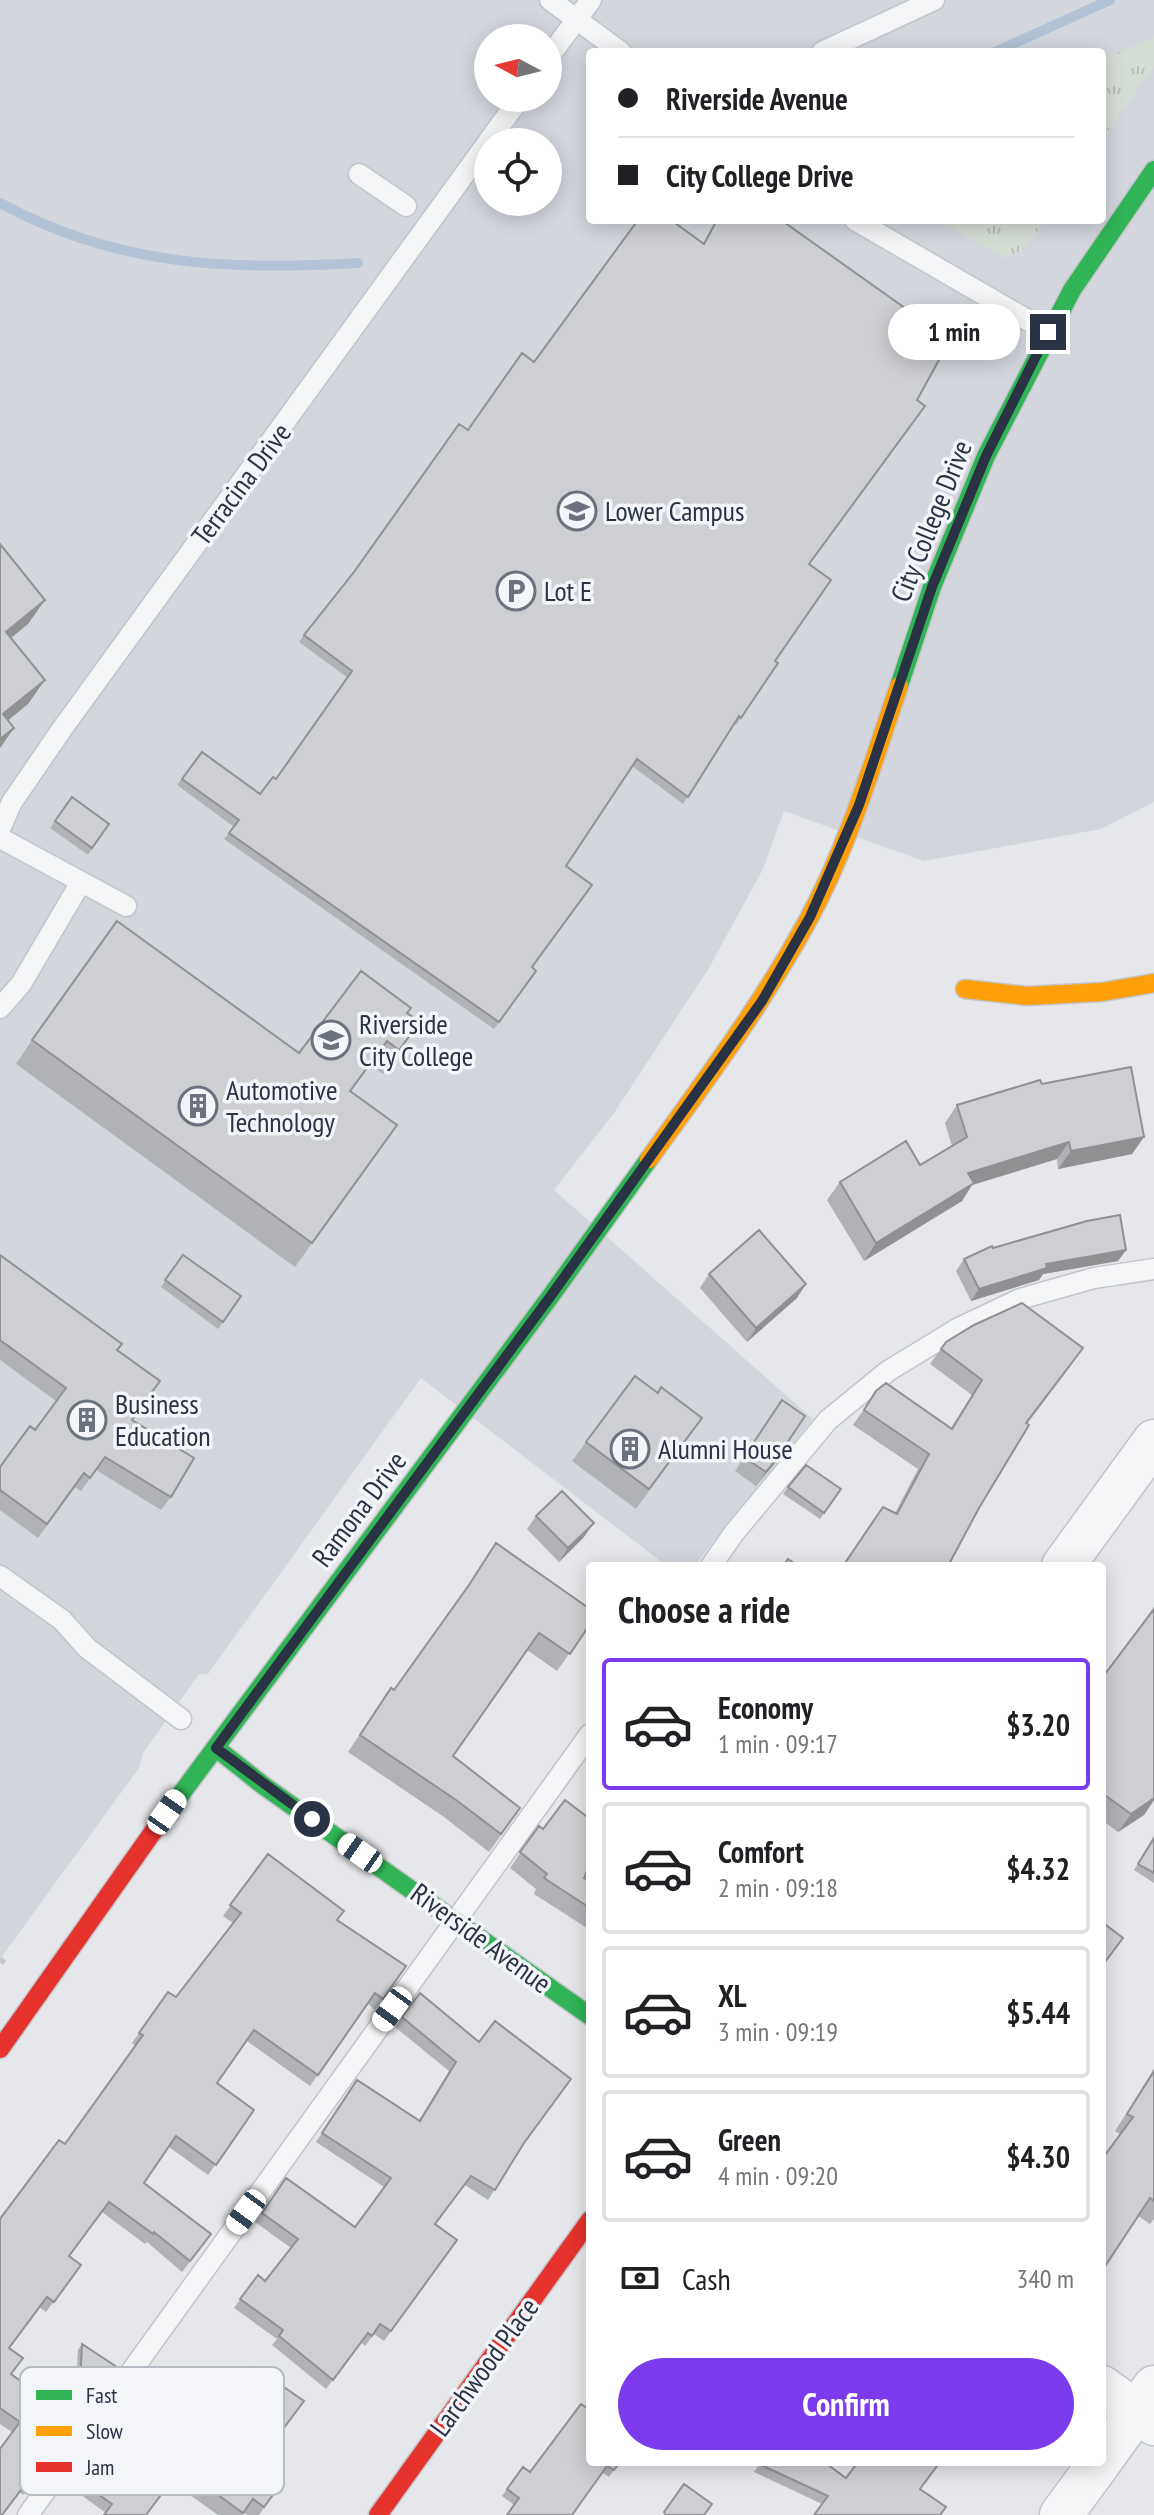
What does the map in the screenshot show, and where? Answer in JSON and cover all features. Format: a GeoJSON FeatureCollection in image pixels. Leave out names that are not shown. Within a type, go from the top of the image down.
{"type":"FeatureCollection","features":[{"type":"Feature","properties":{"kind":"street","name":"City College Drive"},"geometry":{"type":"LineString","coordinates":[[762,1001],[810,917],[859,805],[932,587],[986,456],[1072,290],[1154,170]]}},
{"type":"Feature","properties":{"kind":"street"},"geometry":{"type":"LineString","coordinates":[[965,989],[1027,996],[1102,992],[1154,983]]}},
{"type":"Feature","properties":{"kind":"street","name":"Ramona Drive"},"geometry":{"type":"LineString","coordinates":[[0,2049],[184,1788],[550,1297],[762,1001]]}},
{"type":"Feature","properties":{"kind":"street"},"geometry":{"type":"LineString","coordinates":[[1066,1562],[1154,1441]]}},
{"type":"Feature","properties":{"kind":"street","name":"Riverside Avenue"},"geometry":{"type":"LineString","coordinates":[[216,1748],[264,1786],[586,2013]]}},
{"type":"Feature","properties":{"kind":"street","name":"Larchwood Place"},"geometry":{"type":"LineString","coordinates":[[378,2515],[586,2226]]}},
{"type":"Feature","properties":{"kind":"street"},"geometry":{"type":"LineString","coordinates":[[1106,2389],[1148,2408],[1106,2454]]}},
{"type":"Feature","properties":{"kind":"street"},"geometry":{"type":"LineString","coordinates":[[1061,2515],[1097,2466]]}},
{"type":"Feature","properties":{"kind":"lane"},"geometry":{"type":"LineString","coordinates":[[550,0],[616,48]]}},
{"type":"Feature","properties":{"kind":"lane"},"geometry":{"type":"LineString","coordinates":[[562,38],[591,0]]}},
{"type":"Feature","properties":{"kind":"lane"},"geometry":{"type":"LineString","coordinates":[[831,48],[934,0]]}},
{"type":"Feature","properties":{"kind":"lane","name":"Terracina Drive"},"geometry":{"type":"LineString","coordinates":[[0,829],[12,802],[80,703],[474,161]]}},
{"type":"Feature","properties":{"kind":"lane"},"geometry":{"type":"LineString","coordinates":[[359,174],[406,206]]}},
{"type":"Feature","properties":{"kind":"lane"},"geometry":{"type":"LineString","coordinates":[[862,224],[1048,332]]}},
{"type":"Feature","properties":{"kind":"lane"},"geometry":{"type":"LineString","coordinates":[[0,838],[126,906]]}},
{"type":"Feature","properties":{"kind":"lane"},"geometry":{"type":"LineString","coordinates":[[0,1008],[21,984],[81,882]]}},
{"type":"Feature","properties":{"kind":"lane"},"geometry":{"type":"LineString","coordinates":[[714,1562],[734,1533],[828,1420],[888,1371],[957,1329],[1020,1299],[1094,1278],[1154,1269]]}},
{"type":"Feature","properties":{"kind":"lane"},"geometry":{"type":"LineString","coordinates":[[0,1576],[62,1620],[87,1648],[181,1719]]}},
{"type":"Feature","properties":{"kind":"lane"},"geometry":{"type":"LineString","coordinates":[[134,2367],[586,1740]]}},
{"type":"Feature","properties":{"kind":"lane"},"geometry":{"type":"LineString","coordinates":[[28,2515],[42,2495]]}},
{"type":"Feature","properties":{"kind":"shaded area","name":"Riverside City College"},"geometry":{"type":"Polygon","coordinates":[[[0,0],[1154,0],[1154,802],[1101,829],[924,861],[784,811],[763,869],[709,968],[614,1113],[554,1190],[813,1419],[697,1562],[662,1562],[421,1378],[208,1674],[199,1674],[143,1753],[139,1768],[0,1959],[0,0]]]}},
{"type":"Feature","properties":{"kind":"green space"},"geometry":{"type":"Polygon","coordinates":[[[1154,37],[1154,67],[1106,134],[1106,57],[1154,37]]]}},
{"type":"Feature","properties":{"kind":"green space"},"geometry":{"type":"Polygon","coordinates":[[[946,224],[1042,224],[1025,248],[1005,259],[946,224]]]}},
{"type":"Feature","properties":{"kind":"building","name":"Lot E"},"geometry":{"type":"Polygon","coordinates":[[[635,224],[676,224],[704,244],[715,224],[787,224],[950,340],[917,400],[925,406],[809,564],[831,580],[775,661],[778,663],[741,718],[739,716],[688,797],[637,759],[566,866],[592,885],[532,967],[536,971],[499,1022],[229,833],[239,820],[182,779],[202,752],[260,794],[273,777],[276,779],[352,671],[304,635],[354,572],[459,424],[468,430],[522,353],[534,362],[635,224]]]}},
{"type":"Feature","properties":{"kind":"building"},"geometry":{"type":"Polygon","coordinates":[[[0,544],[45,600],[6,632],[45,680],[3,714],[14,728],[0,739],[0,544]]]}},
{"type":"Feature","properties":{"kind":"building"},"geometry":{"type":"Polygon","coordinates":[[[72,797],[109,824],[92,848],[55,821],[72,797]]]}},
{"type":"Feature","properties":{"kind":"building","name":"Automotive Technology"},"geometry":{"type":"Polygon","coordinates":[[[117,921],[299,1053],[361,971],[411,1008],[407,1013],[420,1022],[399,1050],[387,1041],[350,1091],[397,1125],[312,1243],[32,1040],[117,921]]]}},
{"type":"Feature","properties":{"kind":"building"},"geometry":{"type":"Polygon","coordinates":[[[1131,1067],[1144,1137],[1071,1151],[1069,1142],[968,1173],[974,1183],[876,1243],[840,1182],[906,1141],[920,1165],[967,1137],[957,1105],[1040,1080],[1042,1084],[1131,1067]]]}},
{"type":"Feature","properties":{"kind":"building"},"geometry":{"type":"Polygon","coordinates":[[[1120,1215],[1126,1250],[1046,1264],[1047,1268],[979,1289],[964,1259],[992,1246],[1120,1215]]]}},
{"type":"Feature","properties":{"kind":"building"},"geometry":{"type":"Polygon","coordinates":[[[759,1230],[806,1284],[756,1328],[709,1274],[759,1230]]]}},
{"type":"Feature","properties":{"kind":"building","name":"Business Education"},"geometry":{"type":"Polygon","coordinates":[[[0,1255],[122,1344],[117,1350],[160,1381],[132,1420],[194,1458],[171,1497],[105,1457],[90,1478],[84,1473],[47,1524],[0,1490],[0,1467],[30,1426],[35,1430],[66,1388],[0,1340],[0,1255]]]}},
{"type":"Feature","properties":{"kind":"building"},"geometry":{"type":"Polygon","coordinates":[[[183,1255],[241,1296],[223,1322],[165,1280],[183,1255]]]}},
{"type":"Feature","properties":{"kind":"building"},"geometry":{"type":"Polygon","coordinates":[[[1022,1303],[1083,1348],[1026,1423],[1029,1425],[950,1562],[846,1562],[883,1507],[897,1514],[929,1454],[864,1410],[876,1391],[886,1383],[952,1429],[982,1380],[941,1349],[946,1342],[1022,1303]]]}},
{"type":"Feature","properties":{"kind":"building","name":"Alumni House"},"geometry":{"type":"Polygon","coordinates":[[[635,1376],[658,1393],[661,1387],[702,1418],[649,1489],[586,1442],[635,1376]]]}},
{"type":"Feature","properties":{"kind":"building"},"geometry":{"type":"Polygon","coordinates":[[[782,1400],[805,1416],[789,1444],[766,1472],[744,1457],[782,1400]]]}},
{"type":"Feature","properties":{"kind":"building"},"geometry":{"type":"Polygon","coordinates":[[[806,1465],[841,1489],[824,1513],[788,1487],[806,1465]]]}},
{"type":"Feature","properties":{"kind":"building"},"geometry":{"type":"Polygon","coordinates":[[[562,1491],[594,1523],[568,1548],[536,1516],[562,1491]]]}},
{"type":"Feature","properties":{"kind":"building"},"geometry":{"type":"Polygon","coordinates":[[[496,1543],[586,1606],[586,1630],[570,1654],[539,1633],[453,1756],[520,1808],[501,1834],[360,1735],[391,1688],[394,1690],[496,1543]]]}},
{"type":"Feature","properties":{"kind":"building"},"geometry":{"type":"Polygon","coordinates":[[[1154,1609],[1154,1798],[1131,1814],[1106,1796],[1106,1673],[1154,1609]]]}},
{"type":"Feature","properties":{"kind":"building"},"geometry":{"type":"Polygon","coordinates":[[[565,1800],[586,1816],[586,1905],[544,1878],[547,1874],[520,1852],[539,1826],[543,1829],[565,1800]]]}},
{"type":"Feature","properties":{"kind":"building"},"geometry":{"type":"Polygon","coordinates":[[[1154,1838],[1154,1873],[1138,1864],[1154,1838]]]}},
{"type":"Feature","properties":{"kind":"building"},"geometry":{"type":"Polygon","coordinates":[[[268,1854],[344,1911],[337,1920],[406,1966],[383,1999],[375,1993],[318,2075],[254,2030],[217,2083],[254,2110],[216,2165],[176,2136],[144,2183],[211,2234],[190,2261],[109,2202],[69,2256],[81,2265],[54,2302],[47,2297],[9,2348],[23,2358],[11,2374],[20,2381],[20,2422],[0,2408],[0,2219],[59,2140],[65,2144],[143,2035],[139,2033],[168,1992],[176,1997],[241,1913],[230,1905],[268,1854]]]}},
{"type":"Feature","properties":{"kind":"building"},"geometry":{"type":"Polygon","coordinates":[[[1106,1925],[1123,1938],[1106,1961],[1106,1925]]]}},
{"type":"Feature","properties":{"kind":"building"},"geometry":{"type":"Polygon","coordinates":[[[420,1993],[479,2042],[495,2021],[571,2079],[524,2143],[495,2190],[471,2176],[435,2224],[457,2240],[391,2331],[380,2324],[372,2336],[368,2333],[333,2380],[279,2336],[283,2330],[240,2299],[258,2275],[265,2281],[298,2239],[262,2213],[286,2178],[355,2227],[391,2178],[322,2133],[357,2080],[420,2121],[456,2062],[402,2017],[420,1993]]]}},
{"type":"Feature","properties":{"kind":"building"},"geometry":{"type":"Polygon","coordinates":[[[1154,2071],[1154,2201],[1150,2198],[1106,2265],[1106,2154],[1133,2117],[1127,2114],[1154,2071]]]}},
{"type":"Feature","properties":{"kind":"building"},"geometry":{"type":"Polygon","coordinates":[[[82,2344],[117,2367],[81,2367],[82,2344]]]}},
{"type":"Feature","properties":{"kind":"building"},"geometry":{"type":"Polygon","coordinates":[[[284,2387],[304,2401],[284,2428],[284,2387]]]}},
{"type":"Feature","properties":{"kind":"building"},"geometry":{"type":"Polygon","coordinates":[[[581,2404],[586,2407],[586,2466],[607,2466],[572,2515],[507,2515],[519,2498],[507,2489],[523,2467],[530,2472],[581,2404]]]}},
{"type":"Feature","properties":{"kind":"building"},"geometry":{"type":"Polygon","coordinates":[[[20,2422],[20,2491],[2,2515],[0,2515],[0,2449],[20,2422]]]}},
{"type":"Feature","properties":{"kind":"building"},"geometry":{"type":"Polygon","coordinates":[[[763,2466],[830,2466],[846,2478],[855,2466],[937,2466],[920,2489],[946,2507],[940,2515],[814,2515],[828,2496],[763,2466]]]}},
{"type":"Feature","properties":{"kind":"building"},"geometry":{"type":"Polygon","coordinates":[[[684,2484],[712,2504],[704,2515],[666,2515],[664,2512],[684,2484]]]}},
{"type":"Feature","properties":{"kind":"building"},"geometry":{"type":"Polygon","coordinates":[[[99,2495],[161,2495],[146,2515],[104,2515],[112,2504],[99,2495]]]}},
{"type":"Feature","properties":{"kind":"building"},"geometry":{"type":"Polygon","coordinates":[[[218,2495],[273,2495],[264,2507],[253,2499],[243,2513],[218,2495]]]}},
{"type":"Feature","properties":{"kind":"waterway"},"geometry":{"type":"LineString","coordinates":[[1004,48],[1110,0]]}},
{"type":"Feature","properties":{"kind":"waterway"},"geometry":{"type":"LineString","coordinates":[[0,203],[87,240],[174,260],[264,266],[358,263]]}},
{"type":"Feature","properties":{"kind":"traffic: fast"},"geometry":{"type":"LineString","coordinates":[[899,686],[932,587],[986,456],[1072,290],[1154,170]]}},
{"type":"Feature","properties":{"kind":"traffic: fast"},"geometry":{"type":"LineString","coordinates":[[155,1829],[649,1159]]}},
{"type":"Feature","properties":{"kind":"traffic: fast"},"geometry":{"type":"LineString","coordinates":[[216,1748],[264,1786],[586,2013]]}},
{"type":"Feature","properties":{"kind":"traffic: slow"},"geometry":{"type":"LineString","coordinates":[[649,1159],[752,1012],[808,920],[847,835],[899,686]]}},
{"type":"Feature","properties":{"kind":"traffic: slow"},"geometry":{"type":"LineString","coordinates":[[965,989],[1027,996],[1102,992],[1154,983]]}},
{"type":"Feature","properties":{"kind":"traffic: jam"},"geometry":{"type":"LineString","coordinates":[[0,2049],[155,1829]]}},
{"type":"Feature","properties":{"kind":"traffic: jam"},"geometry":{"type":"LineString","coordinates":[[378,2515],[586,2226]]}},
{"type":"Feature","properties":{"kind":"place","name":"Lower Campus"},"geometry":{"type":"Point","coordinates":[577,511]}},
{"type":"Feature","properties":{"kind":"place","name":"Lot E"},"geometry":{"type":"Point","coordinates":[516,591]}},
{"type":"Feature","properties":{"kind":"place","name":"Riverside City College"},"geometry":{"type":"Point","coordinates":[331,1040]}},
{"type":"Feature","properties":{"kind":"place","name":"Automotive Technology"},"geometry":{"type":"Point","coordinates":[198,1106]}},
{"type":"Feature","properties":{"kind":"place","name":"Business Education"},"geometry":{"type":"Point","coordinates":[87,1420]}},
{"type":"Feature","properties":{"kind":"place","name":"Alumni House"},"geometry":{"type":"Point","coordinates":[630,1449]}},
{"type":"Feature","properties":{"kind":"route"},"geometry":{"type":"LineString","coordinates":[[312,1819],[216,1748],[550,1297],[762,1001],[810,917],[859,805],[932,587],[986,456],[1048,332]]}}]}
